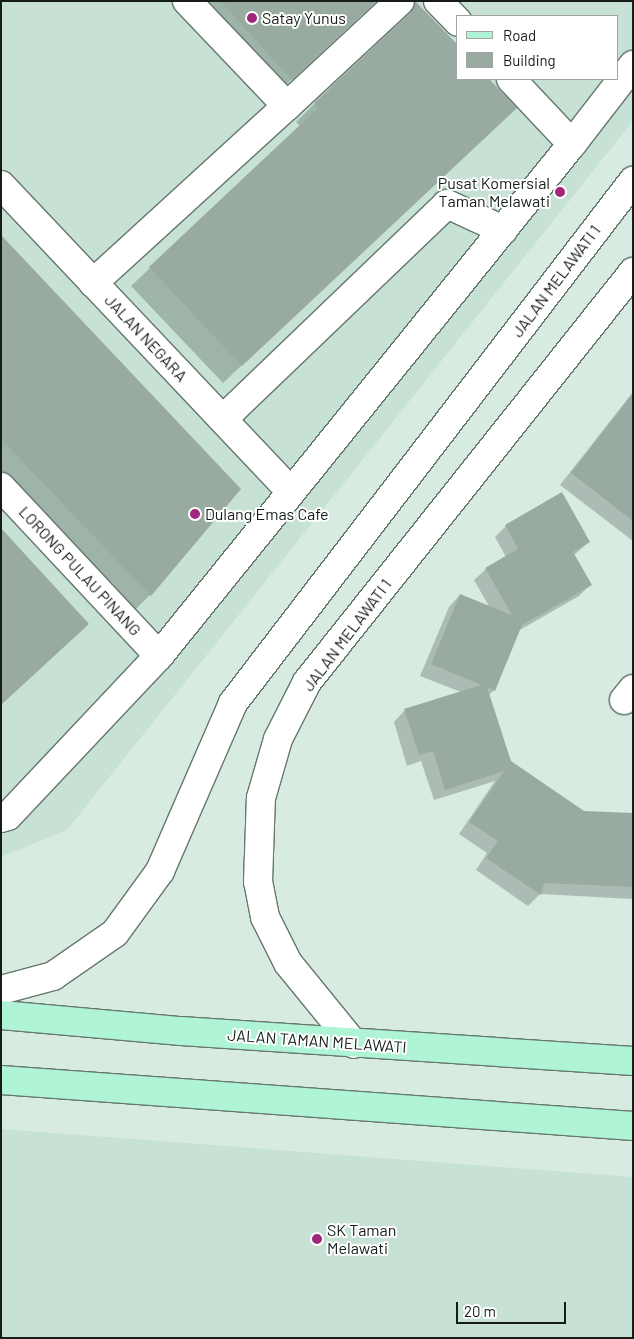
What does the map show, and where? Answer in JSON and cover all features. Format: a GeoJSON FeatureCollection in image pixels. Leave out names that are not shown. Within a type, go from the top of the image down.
{"type":"FeatureCollection","features":[{"type":"Feature","properties":{"kind":"main road","name":"JALAN TAMAN MELAWATI"},"geometry":{"type":"LineString","coordinates":[[1,1015],[354,1044],[633,1061]]}},
{"type":"Feature","properties":{"kind":"main road"},"geometry":{"type":"LineString","coordinates":[[1,1080],[633,1126]]}},
{"type":"Feature","properties":{"kind":"street"},"geometry":{"type":"LineString","coordinates":[[187,1],[287,106]]}},
{"type":"Feature","properties":{"kind":"street"},"geometry":{"type":"LineString","coordinates":[[94,283],[400,1]]}},
{"type":"Feature","properties":{"kind":"street"},"geometry":{"type":"LineString","coordinates":[[438,1],[456,20]]}},
{"type":"Feature","properties":{"kind":"street"},"geometry":{"type":"LineString","coordinates":[[4,815],[159,656],[572,144],[633,65]]}},
{"type":"Feature","properties":{"kind":"street"},"geometry":{"type":"LineString","coordinates":[[512,80],[572,144]]}},
{"type":"Feature","properties":{"kind":"street","name":"JALAN MELAWATI 1"},"geometry":{"type":"LineString","coordinates":[[1,990],[54,976],[115,933],[160,871],[190,797],[233,703],[633,181]]}},
{"type":"Feature","properties":{"kind":"street","name":"JALAN NEGARA"},"geometry":{"type":"LineString","coordinates":[[1,185],[291,492]]}},
{"type":"Feature","properties":{"kind":"street"},"geometry":{"type":"LineString","coordinates":[[223,419],[447,204],[503,230]]}},
{"type":"Feature","properties":{"kind":"street","name":"JALAN MELAWATI 1"},"geometry":{"type":"LineString","coordinates":[[354,1044],[288,963],[265,917],[258,882],[261,798],[278,739],[307,682],[633,272]]}},
{"type":"Feature","properties":{"kind":"street","name":"LORONG PULAU PINANG"},"geometry":{"type":"LineString","coordinates":[[1,487],[159,656]]}},
{"type":"Feature","properties":{"kind":"shaded area"},"geometry":{"type":"Polygon","coordinates":[[[1,1],[633,1],[633,121],[67,830],[1,857],[1,1]]]}},
{"type":"Feature","properties":{"kind":"shaded area","name":"SK Taman Melawati"},"geometry":{"type":"Polygon","coordinates":[[[1,1129],[633,1177],[633,1338],[1,1338],[1,1129]]]}},
{"type":"Feature","properties":{"kind":"building"},"geometry":{"type":"Polygon","coordinates":[[[220,1],[377,1],[292,80],[220,1]]]}},
{"type":"Feature","properties":{"kind":"building"},"geometry":{"type":"Polygon","coordinates":[[[415,1],[456,43],[456,80],[490,80],[517,108],[242,366],[149,267],[318,108],[314,103],[411,12],[415,1]]]}},
{"type":"Feature","properties":{"kind":"building"},"geometry":{"type":"Polygon","coordinates":[[[1,235],[241,489],[151,596],[1,439],[1,235]]]}},
{"type":"Feature","properties":{"kind":"building"},"geometry":{"type":"Polygon","coordinates":[[[633,393],[633,521],[571,473],[633,393]]]}},
{"type":"Feature","properties":{"kind":"building"},"geometry":{"type":"Polygon","coordinates":[[[562,492],[590,542],[573,552],[592,585],[522,625],[495,691],[487,687],[511,761],[584,811],[633,813],[633,887],[544,883],[541,895],[486,858],[498,841],[469,822],[504,771],[445,790],[433,751],[419,755],[404,709],[481,685],[431,664],[460,594],[512,615],[485,568],[518,549],[505,525],[562,492]]]}},
{"type":"Feature","properties":{"kind":"building"},"geometry":{"type":"Polygon","coordinates":[[[1,528],[89,624],[1,705],[1,528]]]}},
{"type":"Feature","properties":{"kind":"place","name":"Satay Yunus"},"geometry":{"type":"Point","coordinates":[252,18]}},
{"type":"Feature","properties":{"kind":"place","name":"Pusat Komersial Taman Melawati"},"geometry":{"type":"Point","coordinates":[560,192]}},
{"type":"Feature","properties":{"kind":"place","name":"Dulang Emas Cafe"},"geometry":{"type":"Point","coordinates":[195,514]}},
{"type":"Feature","properties":{"kind":"place","name":"SK Taman Melawati"},"geometry":{"type":"Point","coordinates":[317,1239]}}]}
